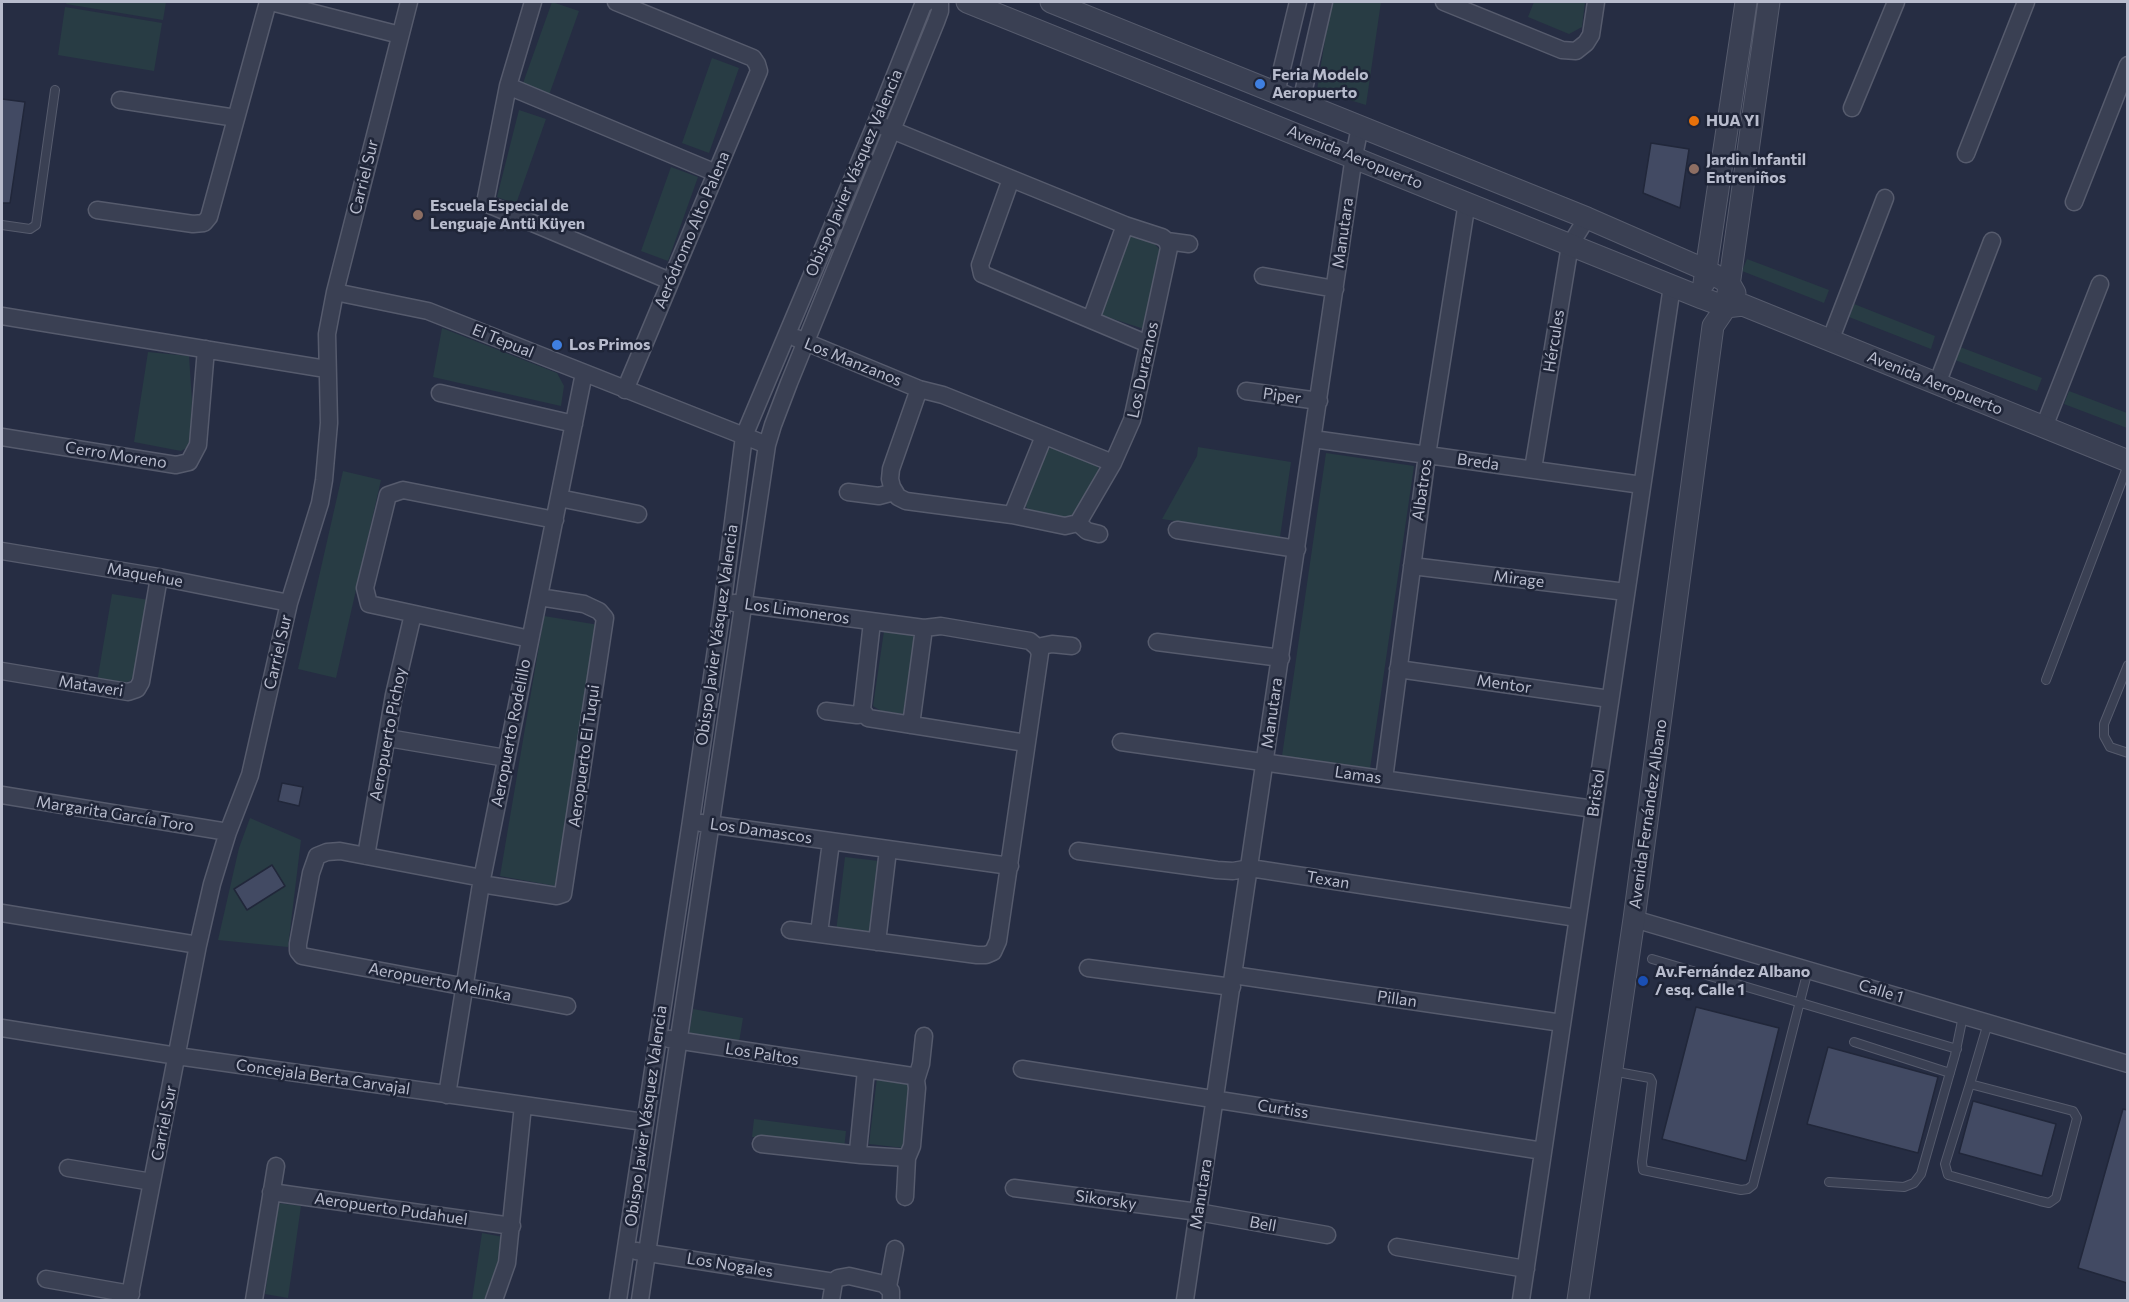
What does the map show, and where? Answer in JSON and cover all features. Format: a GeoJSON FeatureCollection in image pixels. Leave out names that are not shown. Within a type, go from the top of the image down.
{"type":"FeatureCollection","features":[{"type":"Feature","properties":{"kind":"street"},"geometry":{"type":"LineString","coordinates":[[97,210],[193,224],[204,223],[209,217],[214,206],[269,2],[400,35]]}},
{"type":"Feature","properties":{"kind":"street","name":"Carriel Sur"},"geometry":{"type":"LineString","coordinates":[[130,1297],[198,945],[212,884],[228,832],[250,775],[289,603],[314,526],[324,480],[329,423],[327,334],[335,292],[409,2]]}},
{"type":"Feature","properties":{"kind":"street"},"geometry":{"type":"LineString","coordinates":[[533,2],[508,86],[485,203],[670,281]]}},
{"type":"Feature","properties":{"kind":"street","name":"Aeródromo Alto Palena"},"geometry":{"type":"LineString","coordinates":[[616,2],[753,57],[759,71],[625,390]]}},
{"type":"Feature","properties":{"kind":"street","name":"Obispo Javier Vásquez Valencia"},"geometry":{"type":"LineString","coordinates":[[618,1300],[691,821],[744,436],[876,123],[923,4],[927,2]]}},
{"type":"Feature","properties":{"kind":"street","name":"Obispo Javier Vásquez Valencia"},"geometry":{"type":"LineString","coordinates":[[640,1300],[767,445],[772,425],[940,11],[940,2]]}},
{"type":"Feature","properties":{"kind":"street","name":"Avenida Aeropuerto"},"geometry":{"type":"LineString","coordinates":[[967,2],[1702,298],[1734,306],[1830,341],[2127,463]]}},
{"type":"Feature","properties":{"kind":"street","name":"Avenida Aeropuerto"},"geometry":{"type":"LineString","coordinates":[[1051,2],[1075,6],[1276,93],[1587,218],[1706,270],[1730,284]]}},
{"type":"Feature","properties":{"kind":"street"},"geometry":{"type":"LineString","coordinates":[[1276,93],[1298,2]]}},
{"type":"Feature","properties":{"kind":"street"},"geometry":{"type":"LineString","coordinates":[[1300,102],[1324,2]]}},
{"type":"Feature","properties":{"kind":"street"},"geometry":{"type":"LineString","coordinates":[[1444,2],[1562,50],[1576,51],[1586,43],[1591,35],[1596,2]]}},
{"type":"Feature","properties":{"kind":"street","name":"Avenida Fernández Albano"},"geometry":{"type":"LineString","coordinates":[[1578,1300],[1634,919],[1713,326],[1702,298],[1746,2]]}},
{"type":"Feature","properties":{"kind":"street","name":"Avenida Fernández Albano"},"geometry":{"type":"LineString","coordinates":[[1713,326],[1734,306],[1730,284],[1769,2]]}},
{"type":"Feature","properties":{"kind":"street"},"geometry":{"type":"LineString","coordinates":[[1852,108],[1896,2]]}},
{"type":"Feature","properties":{"kind":"street"},"geometry":{"type":"LineString","coordinates":[[1966,154],[2026,2]]}},
{"type":"Feature","properties":{"kind":"street"},"geometry":{"type":"LineString","coordinates":[[2074,202],[2127,65]]}},
{"type":"Feature","properties":{"kind":"street"},"geometry":{"type":"LineString","coordinates":[[508,86],[716,173]]}},
{"type":"Feature","properties":{"kind":"street"},"geometry":{"type":"LineString","coordinates":[[120,100],[236,118]]}},
{"type":"Feature","properties":{"kind":"street"},"geometry":{"type":"LineString","coordinates":[[876,123],[1125,225],[1162,237],[1167,241],[1189,244]]}},
{"type":"Feature","properties":{"kind":"street","name":"Manutara"},"geometry":{"type":"LineString","coordinates":[[1185,1300],[1360,127]]}},
{"type":"Feature","properties":{"kind":"street"},"geometry":{"type":"LineString","coordinates":[[1011,179],[980,270],[986,277],[1148,344]]}},
{"type":"Feature","properties":{"kind":"street"},"geometry":{"type":"LineString","coordinates":[[1830,341],[1885,198]]}},
{"type":"Feature","properties":{"kind":"street","name":"Albatros"},"geometry":{"type":"LineString","coordinates":[[1384,779],[1427,455],[1467,202]]}},
{"type":"Feature","properties":{"kind":"street","name":"Hércules"},"geometry":{"type":"LineString","coordinates":[[1533,469],[1570,245],[1587,218]]}},
{"type":"Feature","properties":{"kind":"street"},"geometry":{"type":"LineString","coordinates":[[1091,320],[1125,225]]}},
{"type":"Feature","properties":{"kind":"street","name":"Los Duraznos"},"geometry":{"type":"LineString","coordinates":[[1078,523],[1113,463],[1132,420],[1169,248],[1167,241]]}},
{"type":"Feature","properties":{"kind":"street"},"geometry":{"type":"LineString","coordinates":[[1937,384],[1992,241]]}},
{"type":"Feature","properties":{"kind":"street"},"geometry":{"type":"LineString","coordinates":[[1263,276],[1335,289]]}},
{"type":"Feature","properties":{"kind":"street"},"geometry":{"type":"LineString","coordinates":[[2044,427],[2100,284]]}},
{"type":"Feature","properties":{"kind":"street","name":"Bristol"},"geometry":{"type":"LineString","coordinates":[[1521,1300],[1672,286]]}},
{"type":"Feature","properties":{"kind":"street","name":"El Tepual"},"geometry":{"type":"LineString","coordinates":[[335,292],[428,310],[767,445]]}},
{"type":"Feature","properties":{"kind":"street"},"geometry":{"type":"LineString","coordinates":[[2,316],[326,369]]}},
{"type":"Feature","properties":{"kind":"street","name":"Los Manzanos"},"geometry":{"type":"LineString","coordinates":[[787,335],[919,389],[943,394],[1113,463]]}},
{"type":"Feature","properties":{"kind":"street","name":"Cerro Moreno"},"geometry":{"type":"LineString","coordinates":[[2,437],[176,465],[189,462],[198,445],[206,350]]}},
{"type":"Feature","properties":{"kind":"street","name":"Aeropuerto Rodelillo"},"geometry":{"type":"LineString","coordinates":[[447,1095],[482,881],[584,373]]}},
{"type":"Feature","properties":{"kind":"street","name":"Los Manzanos"},"geometry":{"type":"LineString","coordinates":[[894,492],[890,478],[891,469],[919,389]]}},
{"type":"Feature","properties":{"kind":"street","name":"Piper"},"geometry":{"type":"LineString","coordinates":[[1246,391],[1319,401]]}},
{"type":"Feature","properties":{"kind":"street"},"geometry":{"type":"LineString","coordinates":[[440,393],[574,424]]}},
{"type":"Feature","properties":{"kind":"street"},"geometry":{"type":"LineString","coordinates":[[1012,515],[1044,436]]}},
{"type":"Feature","properties":{"kind":"street","name":"Breda"},"geometry":{"type":"LineString","coordinates":[[1313,439],[1642,485]]}},
{"type":"Feature","properties":{"kind":"street"},"geometry":{"type":"LineString","coordinates":[[530,639],[369,604],[365,588],[388,495],[403,490],[555,520]]}},
{"type":"Feature","properties":{"kind":"street"},"geometry":{"type":"LineString","coordinates":[[848,492],[879,496],[894,492],[906,501],[1012,515],[1065,526],[1078,523],[1087,531],[1099,534]]}},
{"type":"Feature","properties":{"kind":"street"},"geometry":{"type":"LineString","coordinates":[[559,498],[638,514]]}},
{"type":"Feature","properties":{"kind":"street"},"geometry":{"type":"LineString","coordinates":[[1177,530],[1297,549]]}},
{"type":"Feature","properties":{"kind":"street","name":"Maquehue"},"geometry":{"type":"LineString","coordinates":[[2,551],[159,577],[289,603]]}},
{"type":"Feature","properties":{"kind":"street","name":"Mirage"},"geometry":{"type":"LineString","coordinates":[[1412,566],[1626,592]]}},
{"type":"Feature","properties":{"kind":"street","name":"Mataveri"},"geometry":{"type":"LineString","coordinates":[[2,672],[128,692],[137,689],[141,682],[159,577]]}},
{"type":"Feature","properties":{"kind":"street","name":"Aeropuerto El Tuqui"},"geometry":{"type":"LineString","coordinates":[[482,881],[557,896],[564,894],[605,618],[599,611],[584,604],[539,597]]}},
{"type":"Feature","properties":{"kind":"street","name":"Los Limoneros"},"geometry":{"type":"LineString","coordinates":[[723,601],[924,628],[941,626],[1030,641],[1037,647],[1052,644],[1072,646]]}},
{"type":"Feature","properties":{"kind":"street","name":"Aeropuerto Pichoy"},"geometry":{"type":"LineString","coordinates":[[366,856],[394,695],[413,614]]}},
{"type":"Feature","properties":{"kind":"street","name":"Los Limoneros"},"geometry":{"type":"LineString","coordinates":[[864,714],[862,710],[872,622]]}},
{"type":"Feature","properties":{"kind":"street"},"geometry":{"type":"LineString","coordinates":[[911,725],[924,628]]}},
{"type":"Feature","properties":{"kind":"street"},"geometry":{"type":"LineString","coordinates":[[1157,642],[1281,658]]}},
{"type":"Feature","properties":{"kind":"street"},"geometry":{"type":"LineString","coordinates":[[790,930],[977,956],[993,951],[998,941],[1026,743],[1039,670],[1040,653],[1037,647]]}},
{"type":"Feature","properties":{"kind":"street","name":"Mentor"},"geometry":{"type":"LineString","coordinates":[[1398,669],[1610,699]]}},
{"type":"Feature","properties":{"kind":"street"},"geometry":{"type":"LineString","coordinates":[[826,711],[858,716],[864,714],[868,718],[1026,743]]}},
{"type":"Feature","properties":{"kind":"street"},"geometry":{"type":"LineString","coordinates":[[388,738],[506,758]]}},
{"type":"Feature","properties":{"kind":"street","name":"Lamas"},"geometry":{"type":"LineString","coordinates":[[1121,742],[1594,809]]}},
{"type":"Feature","properties":{"kind":"street","name":"Margarita García Toro"},"geometry":{"type":"LineString","coordinates":[[2,795],[228,832]]}},
{"type":"Feature","properties":{"kind":"street","name":"Los Damascos"},"geometry":{"type":"LineString","coordinates":[[691,821],[1010,866]]}},
{"type":"Feature","properties":{"kind":"street","name":"Los Damascos"},"geometry":{"type":"LineString","coordinates":[[819,933],[831,842]]}},
{"type":"Feature","properties":{"kind":"street"},"geometry":{"type":"LineString","coordinates":[[877,942],[888,850]]}},
{"type":"Feature","properties":{"kind":"street","name":"Aeropuerto Melinka"},"geometry":{"type":"LineString","coordinates":[[366,856],[340,851],[317,856],[311,873],[298,944],[298,951],[302,956],[567,1006]]}},
{"type":"Feature","properties":{"kind":"street","name":"Texan"},"geometry":{"type":"LineString","coordinates":[[1078,851],[1217,870],[1233,871],[1250,868],[1577,918]]}},
{"type":"Feature","properties":{"kind":"street"},"geometry":{"type":"LineString","coordinates":[[366,856],[482,881]]}},
{"type":"Feature","properties":{"kind":"street"},"geometry":{"type":"LineString","coordinates":[[2,913],[198,945]]}},
{"type":"Feature","properties":{"kind":"street","name":"Calle 1"},"geometry":{"type":"LineString","coordinates":[[1634,919],[2127,1064]]}},
{"type":"Feature","properties":{"kind":"street","name":"Pillan"},"geometry":{"type":"LineString","coordinates":[[1088,968],[1233,981],[1562,1023]]}},
{"type":"Feature","properties":{"kind":"street","name":"Concejala Berta Carvajal"},"geometry":{"type":"LineString","coordinates":[[2,1028],[177,1056],[644,1122]]}},
{"type":"Feature","properties":{"kind":"street"},"geometry":{"type":"LineString","coordinates":[[905,1197],[907,1158],[912,1146],[916,1080],[921,1064],[924,1036]]}},
{"type":"Feature","properties":{"kind":"street","name":"Los Paltos"},"geometry":{"type":"LineString","coordinates":[[657,1037],[906,1075],[916,1080]]}},
{"type":"Feature","properties":{"kind":"street","name":"Curtiss"},"geometry":{"type":"LineString","coordinates":[[1022,1069],[1543,1151]]}},
{"type":"Feature","properties":{"kind":"street"},"geometry":{"type":"LineString","coordinates":[[861,1155],[858,1151],[866,1070]]}},
{"type":"Feature","properties":{"kind":"street"},"geometry":{"type":"LineString","coordinates":[[494,1300],[507,1263],[523,1105]]}},
{"type":"Feature","properties":{"kind":"street"},"geometry":{"type":"LineString","coordinates":[[761,1144],[907,1158]]}},
{"type":"Feature","properties":{"kind":"street"},"geometry":{"type":"LineString","coordinates":[[254,1300],[276,1166]]}},
{"type":"Feature","properties":{"kind":"street"},"geometry":{"type":"LineString","coordinates":[[68,1168],[152,1182]]}},
{"type":"Feature","properties":{"kind":"street","name":"Sikorsky"},"geometry":{"type":"LineString","coordinates":[[1014,1188],[1198,1212]]}},
{"type":"Feature","properties":{"kind":"street","name":"Aeropuerto Pudahuel"},"geometry":{"type":"LineString","coordinates":[[271,1192],[512,1226]]}},
{"type":"Feature","properties":{"kind":"street","name":"Bell"},"geometry":{"type":"LineString","coordinates":[[1198,1212],[1328,1235]]}},
{"type":"Feature","properties":{"kind":"street"},"geometry":{"type":"LineString","coordinates":[[1397,1247],[1526,1269]]}},
{"type":"Feature","properties":{"kind":"street","name":"Los Nogales"},"geometry":{"type":"LineString","coordinates":[[626,1249],[834,1282],[838,1278],[849,1276],[884,1284],[889,1294]]}},
{"type":"Feature","properties":{"kind":"street","name":"Los Nogales"},"geometry":{"type":"LineString","coordinates":[[889,1294],[895,1249]]}},
{"type":"Feature","properties":{"kind":"street"},"geometry":{"type":"LineString","coordinates":[[46,1279],[130,1297]]}},
{"type":"Feature","properties":{"kind":"street"},"geometry":{"type":"LineString","coordinates":[[831,1300],[834,1282]]}},
{"type":"Feature","properties":{"kind":"lane"},"geometry":{"type":"LineString","coordinates":[[2,225],[30,229],[36,225],[55,90]]}},
{"type":"Feature","properties":{"kind":"lane"},"geometry":{"type":"LineString","coordinates":[[2046,680],[2127,463]]}},
{"type":"Feature","properties":{"kind":"lane"},"geometry":{"type":"LineString","coordinates":[[2127,665],[2104,724],[2104,736],[2110,747],[2127,753]]}},
{"type":"Feature","properties":{"kind":"lane"},"geometry":{"type":"LineString","coordinates":[[1652,959],[1957,1049]]}},
{"type":"Feature","properties":{"kind":"lane"},"geometry":{"type":"LineString","coordinates":[[1612,1071],[1650,1078],[1652,1082],[1642,1162],[1643,1170],[1741,1190],[1748,1189],[1753,1185],[1808,970]]}},
{"type":"Feature","properties":{"kind":"lane"},"geometry":{"type":"LineString","coordinates":[[1829,1182],[1904,1187],[1914,1183],[1921,1174],[1957,1049],[1963,1016]]}},
{"type":"Feature","properties":{"kind":"lane"},"geometry":{"type":"LineString","coordinates":[[1970,1084],[2073,1111],[2077,1118],[2056,1198],[2049,1203],[1948,1175],[1945,1164],[1988,1023]]}},
{"type":"Feature","properties":{"kind":"lane"},"geometry":{"type":"LineString","coordinates":[[1854,1042],[1950,1073]]}},
{"type":"Feature","properties":{"kind":"shaded area"},"geometry":{"type":"Polygon","coordinates":[[[67,2],[166,2],[163,20],[66,4],[67,2]]]}},
{"type":"Feature","properties":{"kind":"shaded area"},"geometry":{"type":"Polygon","coordinates":[[[552,2],[579,11],[549,95],[522,86],[552,2]]]}},
{"type":"Feature","properties":{"kind":"shaded area"},"geometry":{"type":"Polygon","coordinates":[[[1331,2],[1381,2],[1366,105],[1317,90],[1331,2]]]}},
{"type":"Feature","properties":{"kind":"shaded area"},"geometry":{"type":"Polygon","coordinates":[[[1534,2],[1585,2],[1582,27],[1569,34],[1528,17],[1534,2]]]}},
{"type":"Feature","properties":{"kind":"shaded area"},"geometry":{"type":"Polygon","coordinates":[[[65,7],[162,23],[154,71],[58,55],[65,7]]]}},
{"type":"Feature","properties":{"kind":"shaded area"},"geometry":{"type":"Polygon","coordinates":[[[712,58],[739,68],[709,153],[682,143],[712,58]]]}},
{"type":"Feature","properties":{"kind":"shaded area"},"geometry":{"type":"Polygon","coordinates":[[[519,110],[546,119],[516,204],[497,197],[519,110]]]}},
{"type":"Feature","properties":{"kind":"shaded area"},"geometry":{"type":"Polygon","coordinates":[[[671,167],[698,177],[668,261],[641,251],[671,167]]]}},
{"type":"Feature","properties":{"kind":"shaded area"},"geometry":{"type":"Polygon","coordinates":[[[1129,235],[1152,241],[1160,250],[1144,329],[1098,314],[1129,235]]]}},
{"type":"Feature","properties":{"kind":"shaded area"},"geometry":{"type":"Polygon","coordinates":[[[1747,259],[1829,290],[1824,303],[1742,271],[1747,259]]]}},
{"type":"Feature","properties":{"kind":"shaded area"},"geometry":{"type":"Polygon","coordinates":[[[1854,304],[1935,336],[1931,349],[1849,317],[1854,304]]]}},
{"type":"Feature","properties":{"kind":"shaded area"},"geometry":{"type":"Polygon","coordinates":[[[442,328],[557,373],[564,386],[561,406],[433,377],[442,328]]]}},
{"type":"Feature","properties":{"kind":"shaded area"},"geometry":{"type":"Polygon","coordinates":[[[1960,347],[2042,378],[2037,391],[1955,360],[1960,347]]]}},
{"type":"Feature","properties":{"kind":"shaded area"},"geometry":{"type":"Polygon","coordinates":[[[148,352],[189,356],[192,401],[190,446],[181,451],[134,442],[148,352]]]}},
{"type":"Feature","properties":{"kind":"shaded area"},"geometry":{"type":"Polygon","coordinates":[[[2069,391],[2127,413],[2127,428],[2064,404],[2069,391]]]}},
{"type":"Feature","properties":{"kind":"shaded area"},"geometry":{"type":"Polygon","coordinates":[[[1058,444],[1097,462],[1100,476],[1078,515],[1065,520],[1030,512],[1022,501],[1043,452],[1058,444]]]}},
{"type":"Feature","properties":{"kind":"shaded area"},"geometry":{"type":"Polygon","coordinates":[[[1198,447],[1291,462],[1280,537],[1162,519],[1197,456],[1198,447]]]}},
{"type":"Feature","properties":{"kind":"shaded area"},"geometry":{"type":"Polygon","coordinates":[[[1326,453],[1414,466],[1370,769],[1282,756],[1326,453]]]}},
{"type":"Feature","properties":{"kind":"shaded area"},"geometry":{"type":"Polygon","coordinates":[[[343,471],[381,480],[336,678],[298,669],[343,471]]]}},
{"type":"Feature","properties":{"kind":"shaded area"},"geometry":{"type":"Polygon","coordinates":[[[112,594],[149,600],[136,674],[130,681],[118,685],[97,682],[112,594]]]}},
{"type":"Feature","properties":{"kind":"shaded area"},"geometry":{"type":"Polygon","coordinates":[[[544,616],[599,625],[555,886],[500,876],[544,616]]]}},
{"type":"Feature","properties":{"kind":"shaded area"},"geometry":{"type":"Polygon","coordinates":[[[884,631],[915,635],[904,714],[881,711],[873,706],[884,631]]]}},
{"type":"Feature","properties":{"kind":"shaded area"},"geometry":{"type":"Polygon","coordinates":[[[250,818],[301,840],[288,947],[218,940],[239,848],[250,818]]]}},
{"type":"Feature","properties":{"kind":"shaded area"},"geometry":{"type":"Polygon","coordinates":[[[845,857],[879,861],[871,937],[836,932],[845,857]]]}},
{"type":"Feature","properties":{"kind":"shaded area"},"geometry":{"type":"Polygon","coordinates":[[[693,1009],[743,1018],[739,1042],[689,1034],[693,1009]]]}},
{"type":"Feature","properties":{"kind":"shaded area"},"geometry":{"type":"Polygon","coordinates":[[[877,1078],[911,1082],[904,1148],[869,1144],[877,1078]]]}},
{"type":"Feature","properties":{"kind":"shaded area"},"geometry":{"type":"Polygon","coordinates":[[[754,1119],[846,1131],[844,1149],[752,1137],[754,1119]]]}},
{"type":"Feature","properties":{"kind":"shaded area"},"geometry":{"type":"Polygon","coordinates":[[[278,1203],[301,1206],[288,1298],[265,1294],[278,1203]]]}},
{"type":"Feature","properties":{"kind":"shaded area"},"geometry":{"type":"Polygon","coordinates":[[[482,1233],[503,1237],[496,1284],[487,1300],[472,1300],[482,1233]]]}},
{"type":"Feature","properties":{"kind":"building"},"geometry":{"type":"Polygon","coordinates":[[[2,99],[25,102],[10,203],[2,203],[2,99]]]}},
{"type":"Feature","properties":{"kind":"building"},"geometry":{"type":"Polygon","coordinates":[[[1651,143],[1689,149],[1680,208],[1643,193],[1651,143]]]}},
{"type":"Feature","properties":{"kind":"building"},"geometry":{"type":"Polygon","coordinates":[[[282,783],[303,787],[299,806],[278,801],[282,783]]]}},
{"type":"Feature","properties":{"kind":"building"},"geometry":{"type":"Polygon","coordinates":[[[272,865],[285,886],[247,910],[234,889],[272,865]]]}},
{"type":"Feature","properties":{"kind":"building"},"geometry":{"type":"Polygon","coordinates":[[[1696,1007],[1779,1028],[1746,1161],[1662,1139],[1696,1007]]]}},
{"type":"Feature","properties":{"kind":"building"},"geometry":{"type":"Polygon","coordinates":[[[1828,1047],[1938,1077],[1918,1153],[1807,1124],[1828,1047]]]}},
{"type":"Feature","properties":{"kind":"building"},"geometry":{"type":"Polygon","coordinates":[[[1973,1101],[2056,1124],[2042,1176],[1959,1153],[1973,1101]]]}},
{"type":"Feature","properties":{"kind":"building"},"geometry":{"type":"Polygon","coordinates":[[[2123,1109],[2127,1110],[2127,1283],[2078,1268],[2123,1109]]]}},
{"type":"Feature","properties":{"kind":"place","name":"Feria Modelo Aeropuerto"},"geometry":{"type":"Point","coordinates":[1260,84]}},
{"type":"Feature","properties":{"kind":"place","name":"HUA YI"},"geometry":{"type":"Point","coordinates":[1694,121]}},
{"type":"Feature","properties":{"kind":"place","name":"Jardin Infantil Entreniños"},"geometry":{"type":"Point","coordinates":[1694,169]}},
{"type":"Feature","properties":{"kind":"place","name":"Escuela Especial de Lenguaje Antü Küyen"},"geometry":{"type":"Point","coordinates":[418,215]}},
{"type":"Feature","properties":{"kind":"place","name":"Los Primos"},"geometry":{"type":"Point","coordinates":[557,345]}},
{"type":"Feature","properties":{"kind":"place","name":"Av.Fernández Albano / esq. Calle 1"},"geometry":{"type":"Point","coordinates":[1643,981]}}]}
